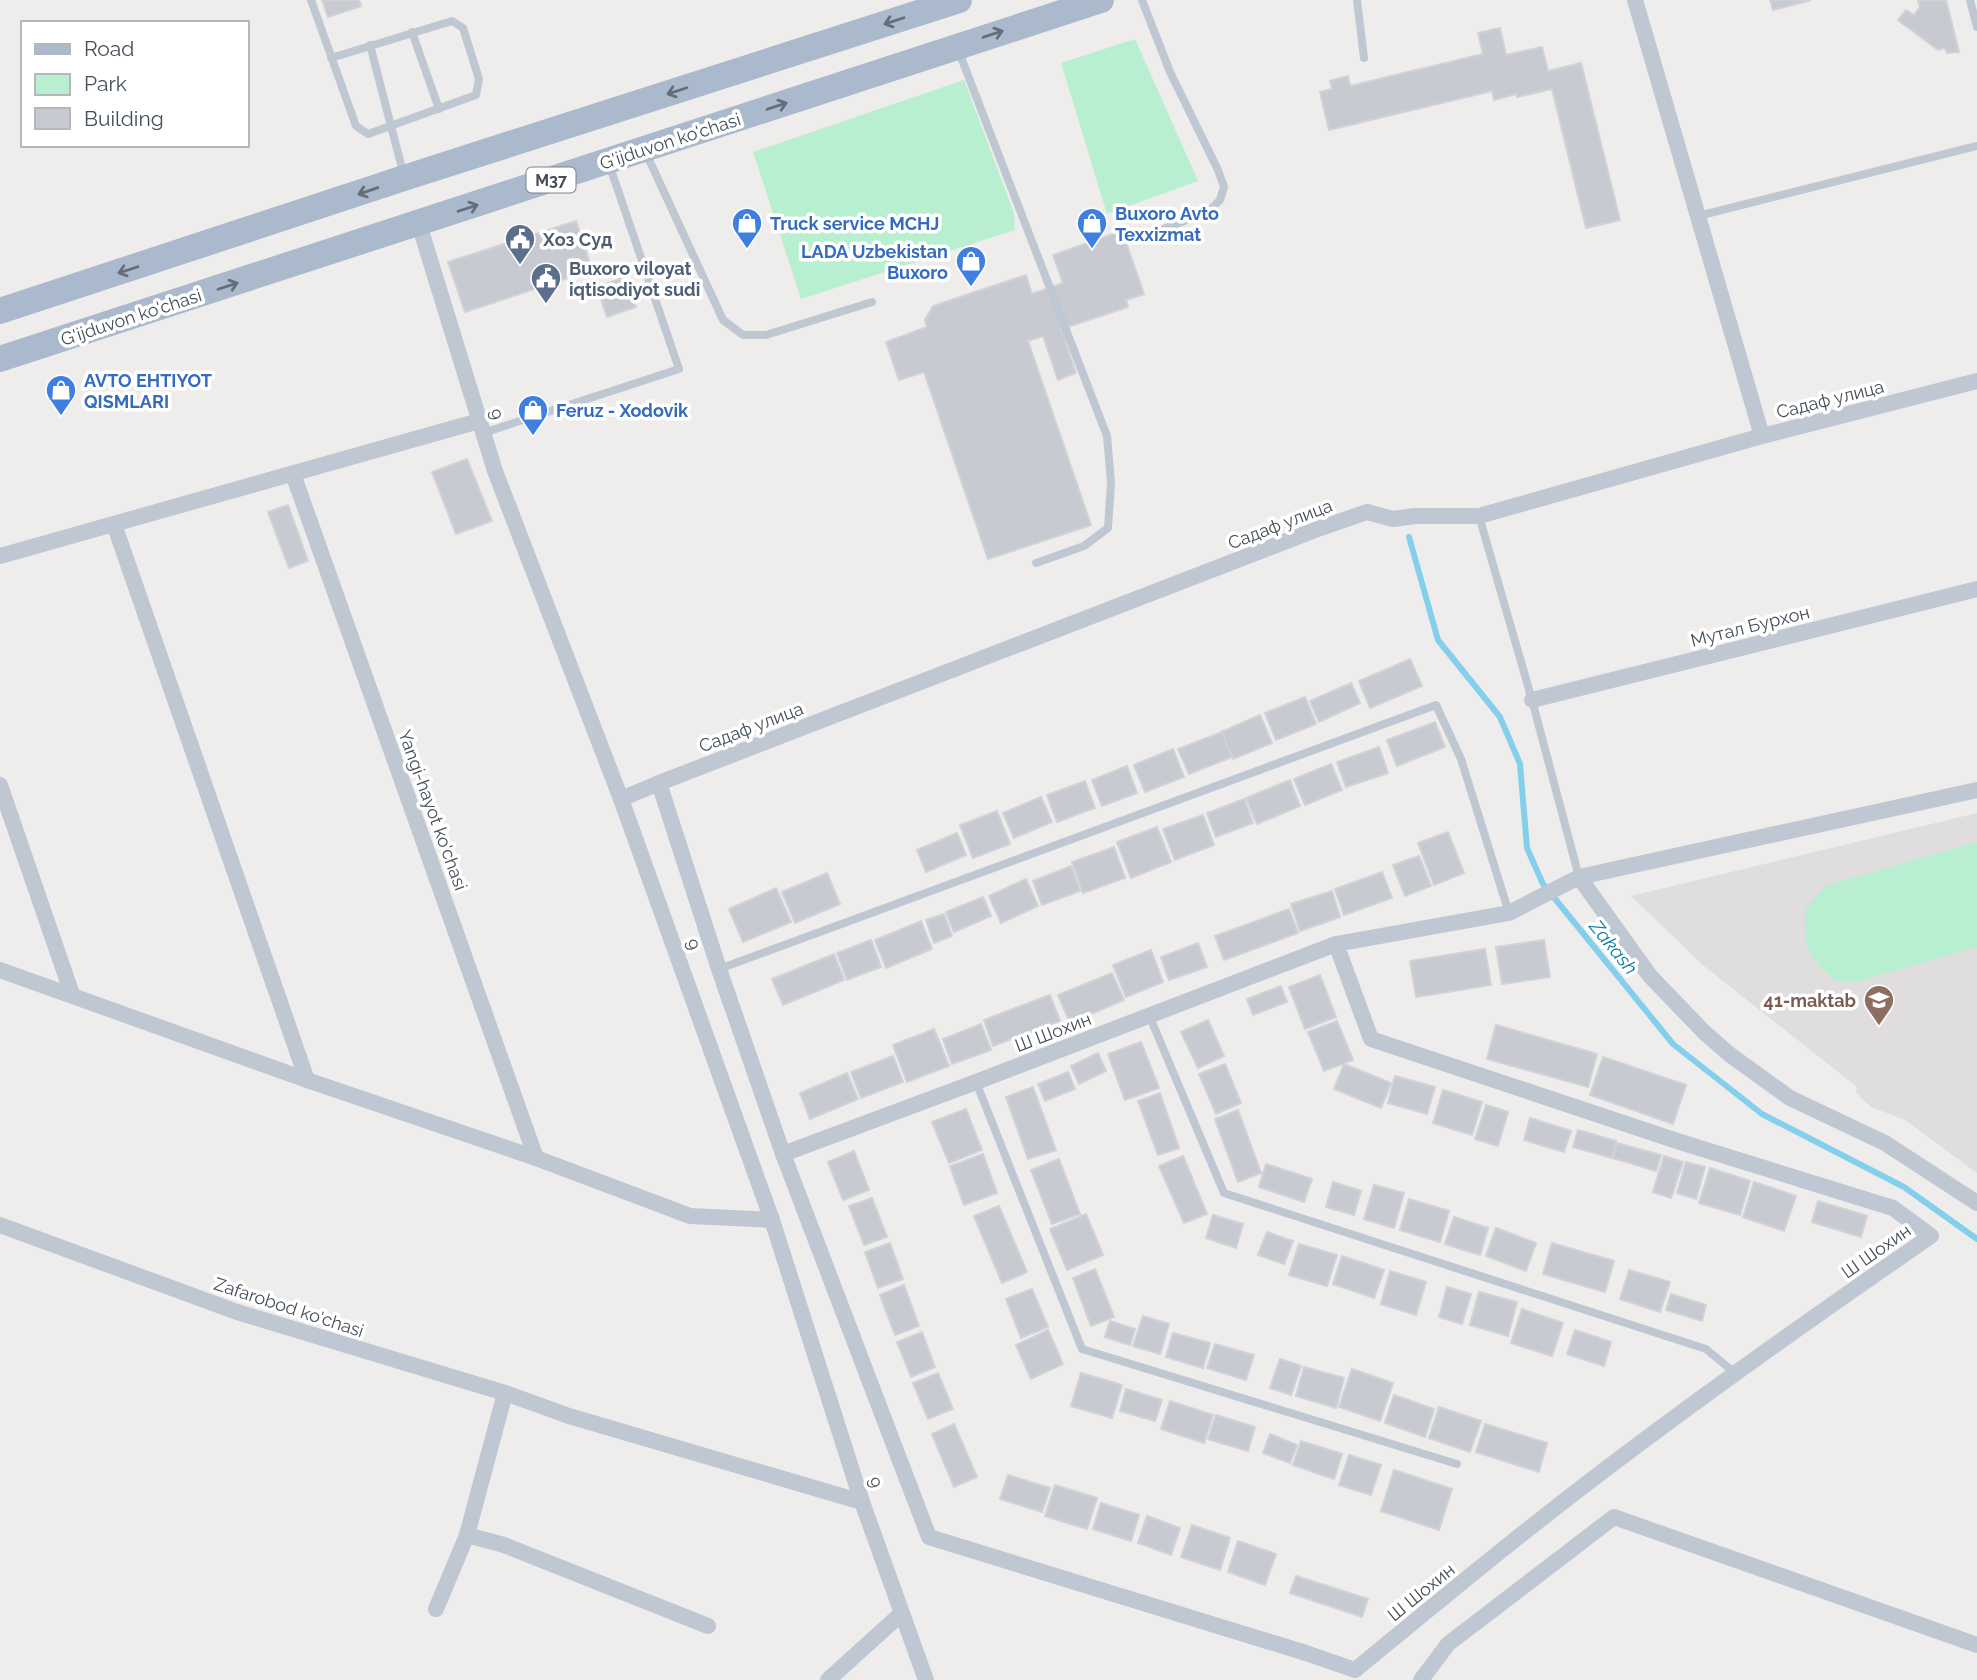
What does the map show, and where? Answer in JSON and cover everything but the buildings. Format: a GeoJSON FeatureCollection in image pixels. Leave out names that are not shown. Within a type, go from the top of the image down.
{"type":"FeatureCollection","features":[{"type":"Feature","properties":{"kind":"main road"},"geometry":{"type":"LineString","coordinates":[[0,311],[959,0]]}},
{"type":"Feature","properties":{"kind":"main road","name":"G'ijduvon ko'chasi"},"geometry":{"type":"LineString","coordinates":[[0,359],[1101,0]]}},
{"type":"Feature","properties":{"kind":"main road"},"geometry":{"type":"LineString","coordinates":[[496,149],[512,193]]}},
{"type":"Feature","properties":{"kind":"main road"},"geometry":{"type":"LineString","coordinates":[[165,258],[179,302]]}},
{"type":"Feature","properties":{"kind":"street"},"geometry":{"type":"LineString","coordinates":[[1634,0],[1762,436]]}},
{"type":"Feature","properties":{"kind":"street","name":"9"},"geometry":{"type":"LineString","coordinates":[[419,224],[495,471],[621,800],[772,1220],[862,1502],[926,1680]]}},
{"type":"Feature","properties":{"kind":"street","name":"Садаф улица"},"geometry":{"type":"LineString","coordinates":[[621,800],[659,783],[1367,512],[1393,519],[1415,516],[1479,516],[1762,436],[1977,381]]}},
{"type":"Feature","properties":{"kind":"street"},"geometry":{"type":"LineString","coordinates":[[0,556],[293,474],[481,427]]}},
{"type":"Feature","properties":{"kind":"street","name":"Yangi-hayot ko'chasi"},"geometry":{"type":"LineString","coordinates":[[293,474],[536,1158]]}},
{"type":"Feature","properties":{"kind":"street"},"geometry":{"type":"LineString","coordinates":[[114,524],[307,1080]]}},
{"type":"Feature","properties":{"kind":"street","name":"Мутал Бурхон"},"geometry":{"type":"LineString","coordinates":[[1532,700],[1977,589]]}},
{"type":"Feature","properties":{"kind":"street"},"geometry":{"type":"LineString","coordinates":[[659,783],[783,1154]]}},
{"type":"Feature","properties":{"kind":"street"},"geometry":{"type":"LineString","coordinates":[[0,785],[72,995]]}},
{"type":"Feature","properties":{"kind":"street"},"geometry":{"type":"LineString","coordinates":[[1977,790],[1579,877],[1650,976],[1729,1054],[1790,1098],[1885,1143],[1977,1203]]}},
{"type":"Feature","properties":{"kind":"street","name":"Ш Шохин"},"geometry":{"type":"LineString","coordinates":[[1336,944],[1371,1039],[1677,1141],[1893,1208],[1931,1236],[1735,1373],[1536,1523],[1355,1670],[929,1537],[783,1154],[1336,944],[1509,913],[1579,877]]}},
{"type":"Feature","properties":{"kind":"street"},"geometry":{"type":"LineString","coordinates":[[0,970],[307,1080],[536,1158],[690,1216],[772,1220]]}},
{"type":"Feature","properties":{"kind":"street","name":"Zafarobod ko'chasi"},"geometry":{"type":"LineString","coordinates":[[0,1225],[237,1312],[569,1416],[862,1502]]}},
{"type":"Feature","properties":{"kind":"street"},"geometry":{"type":"LineString","coordinates":[[436,1609],[467,1535],[505,1394]]}},
{"type":"Feature","properties":{"kind":"street"},"geometry":{"type":"LineString","coordinates":[[1421,1680],[1448,1644],[1614,1517],[1977,1646]]}},
{"type":"Feature","properties":{"kind":"street"},"geometry":{"type":"LineString","coordinates":[[467,1535],[504,1545],[708,1626]]}},
{"type":"Feature","properties":{"kind":"street"},"geometry":{"type":"LineString","coordinates":[[828,1680],[902,1613]]}},
{"type":"Feature","properties":{"kind":"lane"},"geometry":{"type":"LineString","coordinates":[[311,0],[331,58],[356,126],[368,134],[476,95],[480,79],[463,28],[452,21],[331,58]]}},
{"type":"Feature","properties":{"kind":"lane"},"geometry":{"type":"LineString","coordinates":[[1140,238],[1208,212],[1220,200],[1224,187],[1165,62],[1142,0]]}},
{"type":"Feature","properties":{"kind":"lane"},"geometry":{"type":"LineString","coordinates":[[1357,0],[1364,58]]}},
{"type":"Feature","properties":{"kind":"lane"},"geometry":{"type":"LineString","coordinates":[[1970,0],[1977,27]]}},
{"type":"Feature","properties":{"kind":"lane"},"geometry":{"type":"LineString","coordinates":[[412,32],[439,109]]}},
{"type":"Feature","properties":{"kind":"lane"},"geometry":{"type":"LineString","coordinates":[[370,45],[404,178]]}},
{"type":"Feature","properties":{"kind":"lane"},"geometry":{"type":"LineString","coordinates":[[957,46],[1107,436],[1111,483],[1108,528],[1084,546],[1036,563]]}},
{"type":"Feature","properties":{"kind":"lane"},"geometry":{"type":"LineString","coordinates":[[1698,216],[1977,146]]}},
{"type":"Feature","properties":{"kind":"lane"},"geometry":{"type":"LineString","coordinates":[[644,150],[723,320],[743,335],[766,335],[872,302]]}},
{"type":"Feature","properties":{"kind":"lane"},"geometry":{"type":"LineString","coordinates":[[481,427],[679,369],[608,161]]}},
{"type":"Feature","properties":{"kind":"lane"},"geometry":{"type":"LineString","coordinates":[[1479,516],[1579,877]]}},
{"type":"Feature","properties":{"kind":"lane"},"geometry":{"type":"LineString","coordinates":[[719,969],[1436,705],[1461,759],[1509,913]]}},
{"type":"Feature","properties":{"kind":"lane"},"geometry":{"type":"LineString","coordinates":[[1149,1015],[1224,1193],[1706,1349],[1735,1373]]}},
{"type":"Feature","properties":{"kind":"lane"},"geometry":{"type":"LineString","coordinates":[[976,1082],[1083,1349],[1457,1464]]}},
{"type":"Feature","properties":{"kind":"shaded area","name":"41-maktab"},"geometry":{"type":"Polygon","coordinates":[[[1977,813],[1977,1173],[1905,1120],[1871,1107],[1856,1093],[1857,1087],[1704,966],[1631,896],[1977,813]]]}},
{"type":"Feature","properties":{"kind":"green space"},"geometry":{"type":"Polygon","coordinates":[[[1135,39],[1198,181],[1107,214],[1061,63],[1135,39]]]}},
{"type":"Feature","properties":{"kind":"green space"},"geometry":{"type":"Polygon","coordinates":[[[964,80],[1014,213],[1015,230],[801,299],[753,152],[964,80]]]}},
{"type":"Feature","properties":{"kind":"green space"},"geometry":{"type":"Polygon","coordinates":[[[1977,842],[1977,947],[1859,981],[1837,982],[1813,958],[1807,943],[1805,909],[1827,885],[1977,842]]]}},
{"type":"Feature","properties":{"kind":"waterway","name":"Zakash"},"geometry":{"type":"LineString","coordinates":[[1409,537],[1438,640],[1500,717],[1520,764],[1527,848],[1543,884],[1673,1044],[1762,1114],[1904,1187],[1977,1239]]}},
{"type":"Feature","properties":{"kind":"place","name":"Truck service MCHJ"},"geometry":{"type":"Point","coordinates":[747,250]}},
{"type":"Feature","properties":{"kind":"place","name":"Buxoro Avto Texxizmat"},"geometry":{"type":"Point","coordinates":[1092,250]}},
{"type":"Feature","properties":{"kind":"place","name":"Хоз Суд"},"geometry":{"type":"Point","coordinates":[520,266]}},
{"type":"Feature","properties":{"kind":"place","name":"LADA Uzbekistan Buxoro"},"geometry":{"type":"Point","coordinates":[971,288]}},
{"type":"Feature","properties":{"kind":"place","name":"Buxoro viloyat iqtisodiyot sudi"},"geometry":{"type":"Point","coordinates":[546,305]}},
{"type":"Feature","properties":{"kind":"place","name":"AVTO EHTIYOT QISMLARI"},"geometry":{"type":"Point","coordinates":[61,417]}},
{"type":"Feature","properties":{"kind":"place","name":"Feruz - Xodovik"},"geometry":{"type":"Point","coordinates":[533,437]}},
{"type":"Feature","properties":{"kind":"place","name":"41-maktab"},"geometry":{"type":"Point","coordinates":[1879,1027]}}]}
